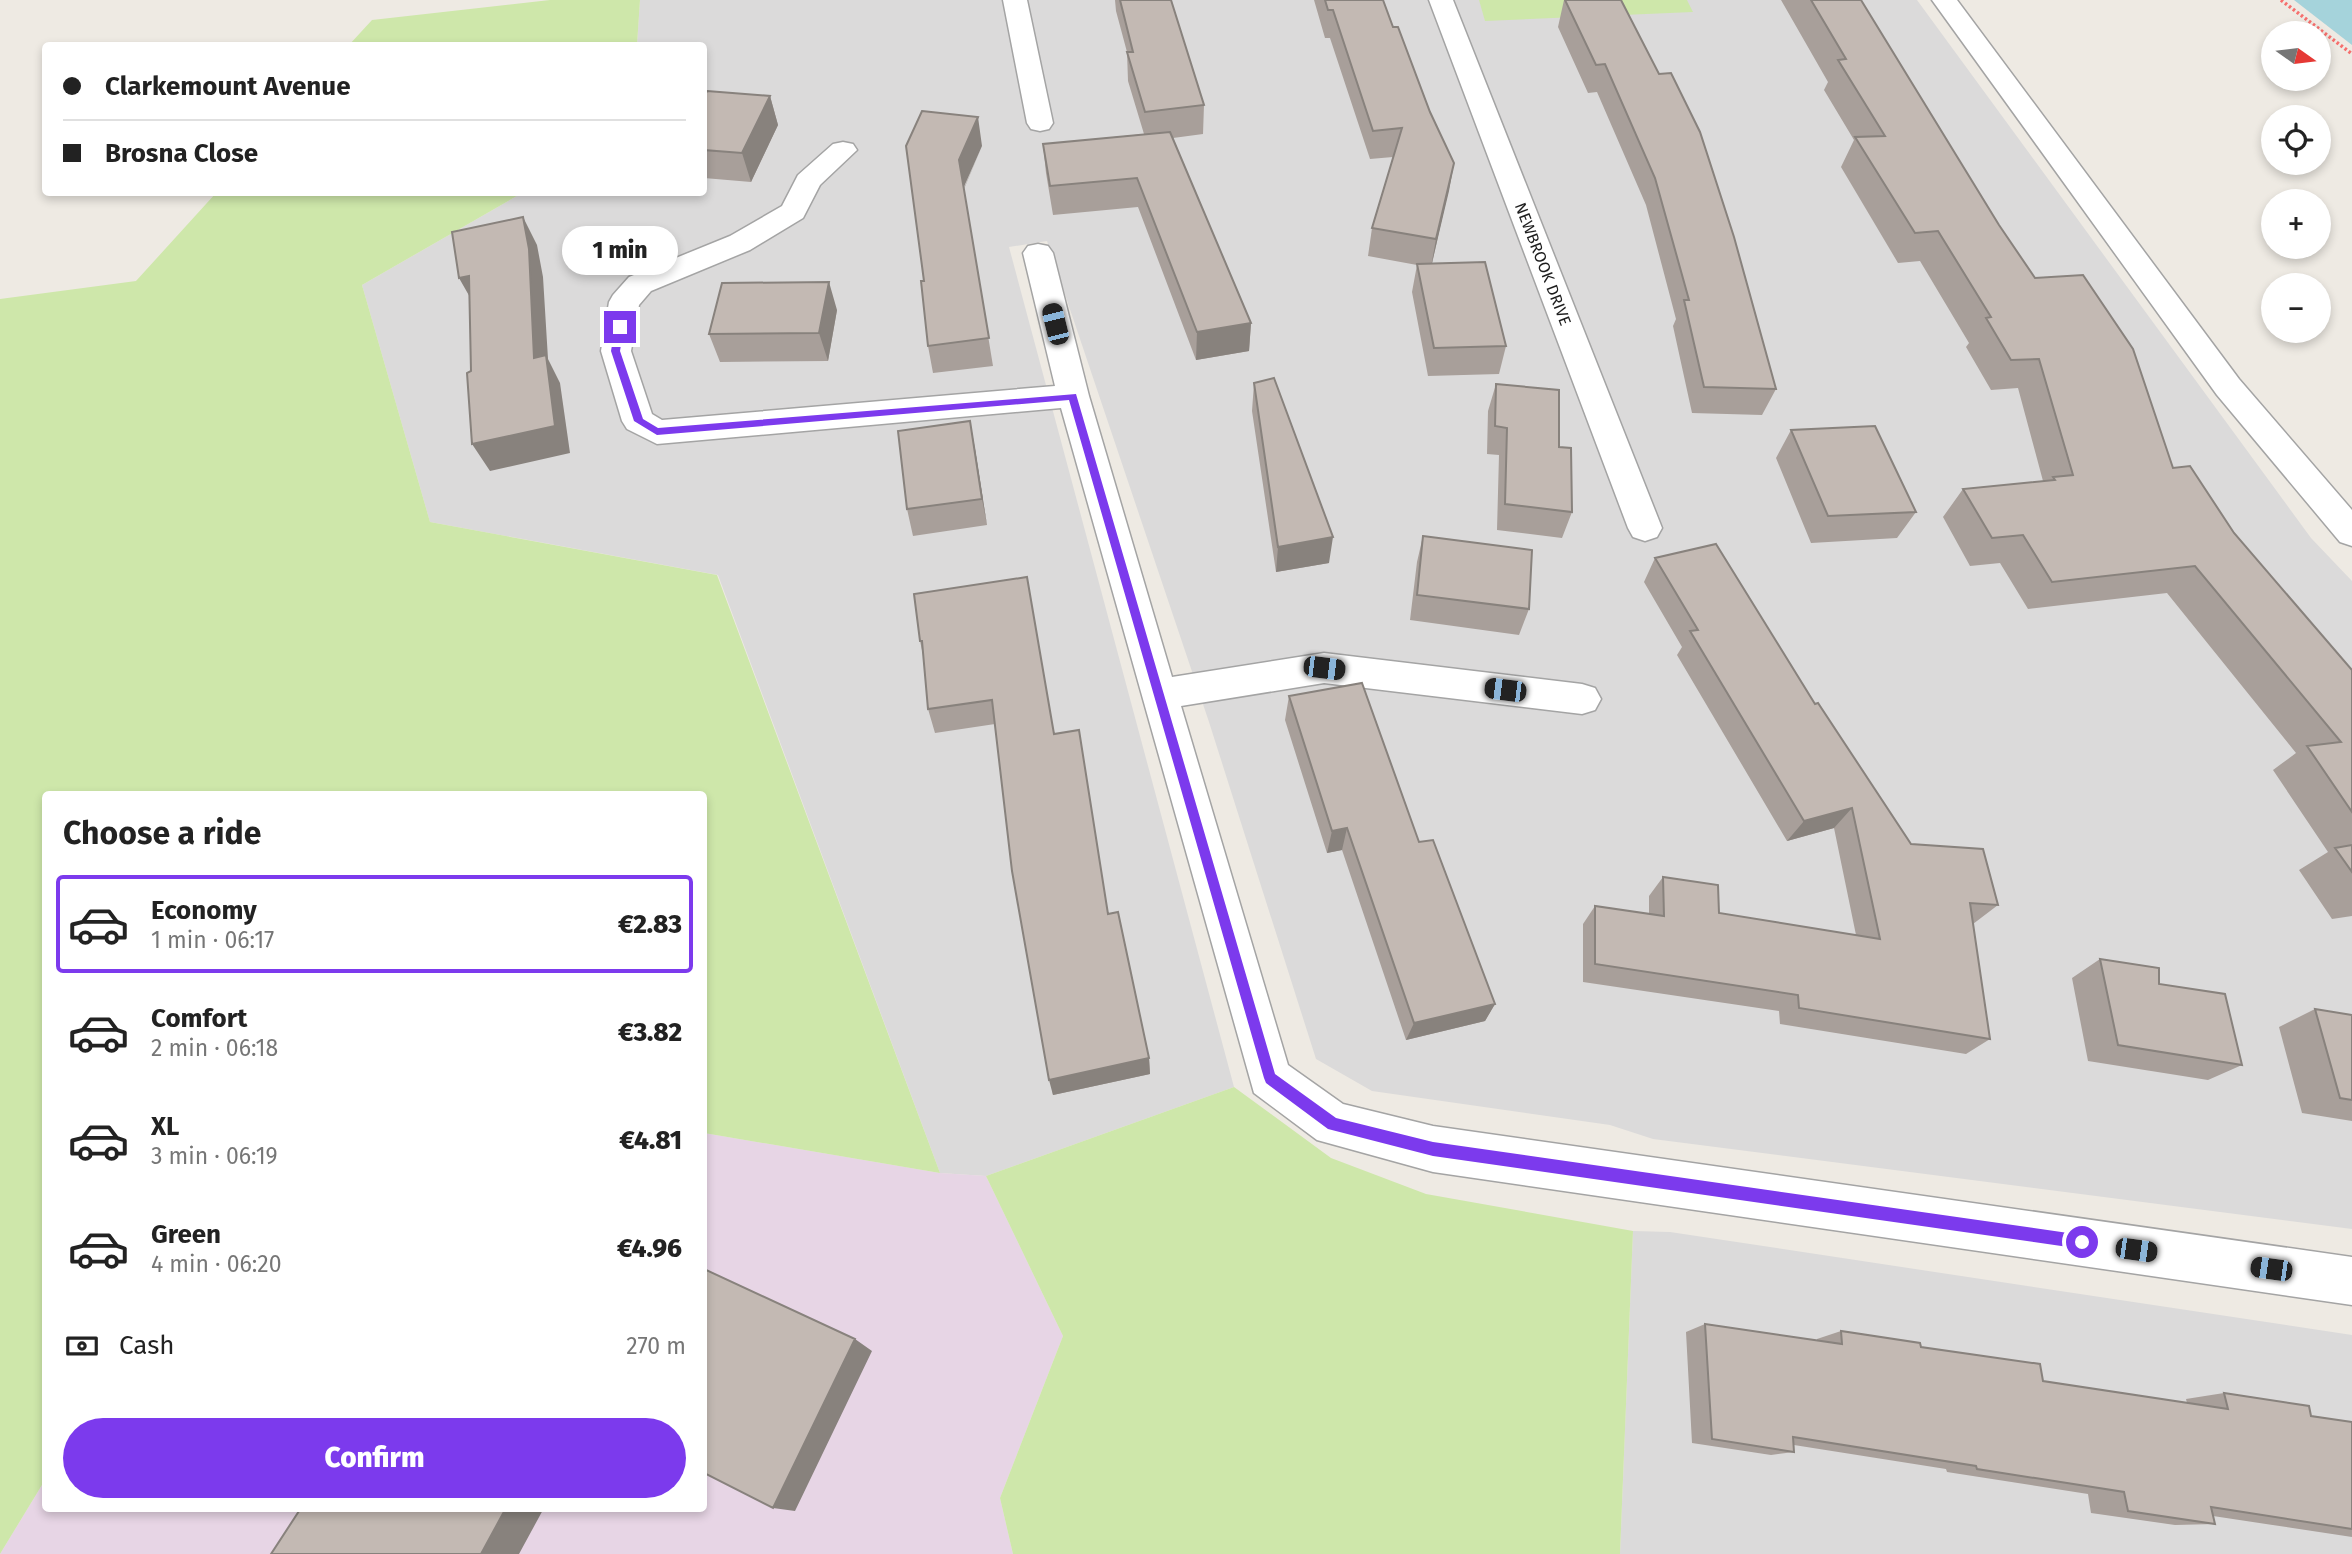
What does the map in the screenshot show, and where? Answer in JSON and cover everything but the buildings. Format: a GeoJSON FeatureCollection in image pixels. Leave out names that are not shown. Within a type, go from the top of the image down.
{"type":"FeatureCollection","features":[{"type":"Feature","properties":{"kind":"street"},"geometry":{"type":"LineString","coordinates":[[1015,0],[1040,123]]}},
{"type":"Feature","properties":{"kind":"street","name":"NEWBROOK DRIVE"},"geometry":{"type":"LineString","coordinates":[[1441,0],[1644,528]]}},
{"type":"Feature","properties":{"kind":"street"},"geometry":{"type":"LineString","coordinates":[[1944,0],[2228,387],[2352,533]]}},
{"type":"Feature","properties":{"kind":"street"},"geometry":{"type":"LineString","coordinates":[[844,150],[808,181],[793,212],[740,243],[640,284],[624,302],[616,351],[638,421],[657,432],[1073,396]]}},
{"type":"Feature","properties":{"kind":"street"},"geometry":{"type":"LineString","coordinates":[[1038,253],[1073,396],[1270,1078],[1332,1124],[1433,1149],[2352,1280]]}},
{"type":"Feature","properties":{"kind":"street"},"geometry":{"type":"LineString","coordinates":[[1159,694],[1324,668],[1582,699]]}},
{"type":"Feature","properties":{"kind":"path"},"geometry":{"type":"LineString","coordinates":[[2281,0],[2352,54]]}},
{"type":"Feature","properties":{"kind":"shaded area"},"geometry":{"type":"Polygon","coordinates":[[[640,0],[1917,0],[2311,538],[2352,581],[2352,1229],[1653,1139],[1610,1125],[1372,1091],[1316,1059],[1209,722],[1047,241],[1009,247],[1234,1087],[986,1176],[940,1173],[718,575],[430,522],[362,285],[517,196],[707,196],[707,42],[637,42],[640,0]]]}},
{"type":"Feature","properties":{"kind":"shaded area"},"geometry":{"type":"Polygon","coordinates":[[[707,1134],[940,1173],[986,1176],[1063,1336],[1000,1498],[1013,1554],[0,1554],[42,1485],[42,1512],[707,1512],[707,1134]]]}},
{"type":"Feature","properties":{"kind":"shaded area"},"geometry":{"type":"Polygon","coordinates":[[[1633,1231],[1670,1232],[2352,1335],[2352,1554],[1620,1554],[1633,1231]]]}},
{"type":"Feature","properties":{"kind":"green space"},"geometry":{"type":"Polygon","coordinates":[[[550,0],[640,0],[637,42],[352,42],[372,20],[550,0]]]}},
{"type":"Feature","properties":{"kind":"green space"},"geometry":{"type":"Polygon","coordinates":[[[1479,0],[1687,0],[1693,12],[1485,21],[1479,0]]]}},
{"type":"Feature","properties":{"kind":"green space"},"geometry":{"type":"Polygon","coordinates":[[[213,196],[517,196],[362,285],[430,522],[717,575],[940,1173],[707,1134],[707,791],[42,791],[42,1485],[0,1554],[0,299],[136,281],[213,196]]]}},
{"type":"Feature","properties":{"kind":"green space"},"geometry":{"type":"Polygon","coordinates":[[[1234,1087],[1331,1158],[1426,1194],[1633,1231],[1620,1554],[1013,1554],[1000,1498],[1063,1336],[986,1176],[1234,1087]]]}},
{"type":"Feature","properties":{"kind":"water"},"geometry":{"type":"Polygon","coordinates":[[[2294,0],[2352,0],[2352,45],[2331,29],[2331,21],[2321,21],[2294,0]]]}},
{"type":"Feature","properties":{"kind":"route"},"geometry":{"type":"LineString","coordinates":[[620,327],[616,351],[638,421],[657,432],[1073,396],[1270,1078],[1332,1124],[1433,1149],[2082,1242]]}}]}
